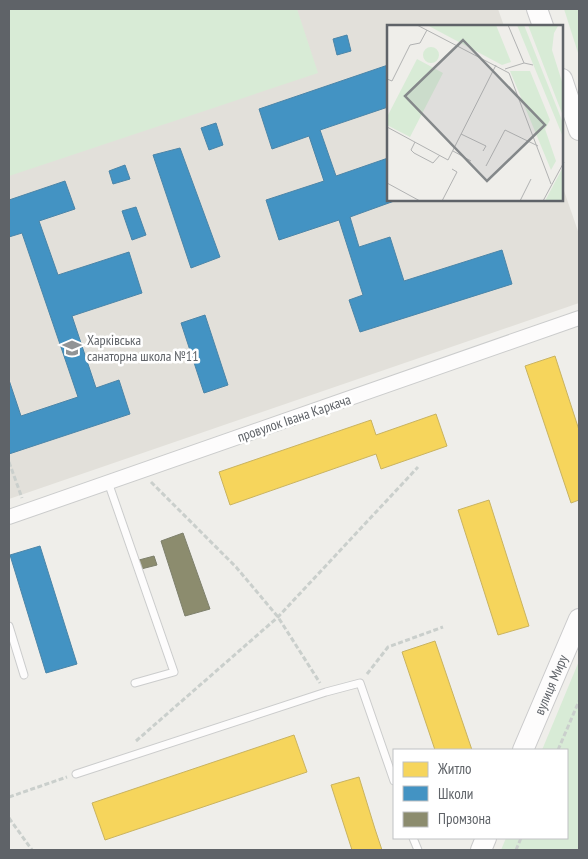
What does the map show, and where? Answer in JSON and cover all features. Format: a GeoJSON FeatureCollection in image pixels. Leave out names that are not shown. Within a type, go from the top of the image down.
{"type":"FeatureCollection","features":[{"type":"Feature","properties":{"kind":"street"},"geometry":{"type":"LineString","coordinates":[[537,9],[543,25]]}},
{"type":"Feature","properties":{"kind":"street"},"geometry":{"type":"LineString","coordinates":[[563,82],[579,130]]}},
{"type":"Feature","properties":{"kind":"street","name":"провулок Івана Каркача"},"geometry":{"type":"LineString","coordinates":[[9,517],[579,318]]}},
{"type":"Feature","properties":{"kind":"street","name":"вулиця Миру"},"geometry":{"type":"LineString","coordinates":[[523,749],[579,619]]}},
{"type":"Feature","properties":{"kind":"lane"},"geometry":{"type":"LineString","coordinates":[[108,482],[174,672],[135,683]]}},
{"type":"Feature","properties":{"kind":"lane"},"geometry":{"type":"LineString","coordinates":[[9,626],[24,675]]}},
{"type":"Feature","properties":{"kind":"lane"},"geometry":{"type":"LineString","coordinates":[[76,774],[326,692],[360,683],[393,778]]}},
{"type":"Feature","properties":{"kind":"path"},"geometry":{"type":"LineString","coordinates":[[9,462],[20,495],[28,510]]}},
{"type":"Feature","properties":{"kind":"path"},"geometry":{"type":"LineString","coordinates":[[135,742],[278,617],[418,467]]}},
{"type":"Feature","properties":{"kind":"path"},"geometry":{"type":"LineString","coordinates":[[140,471],[236,567],[278,617],[326,692]]}},
{"type":"Feature","properties":{"kind":"path"},"geometry":{"type":"LineString","coordinates":[[360,683],[388,648],[443,627]]}},
{"type":"Feature","properties":{"kind":"path"},"geometry":{"type":"LineString","coordinates":[[558,749],[579,701]]}},
{"type":"Feature","properties":{"kind":"path"},"geometry":{"type":"LineString","coordinates":[[9,797],[76,774]]}},
{"type":"Feature","properties":{"kind":"path"},"geometry":{"type":"LineString","coordinates":[[9,818],[32,850]]}},
{"type":"Feature","properties":{"kind":"shaded area"},"geometry":{"type":"Polygon","coordinates":[[[9,9],[498,9],[504,25],[387,25],[387,201],[563,201],[563,188],[579,234],[579,303],[9,499],[9,9]]]}},
{"type":"Feature","properties":{"kind":"green space"},"geometry":{"type":"Polygon","coordinates":[[[9,9],[297,9],[318,73],[9,176],[9,9]]]}},
{"type":"Feature","properties":{"kind":"green space"},"geometry":{"type":"Polygon","coordinates":[[[564,9],[579,9],[579,56],[564,9]]]}},
{"type":"Feature","properties":{"kind":"green space"},"geometry":{"type":"Polygon","coordinates":[[[579,661],[579,850],[501,850],[506,839],[568,839],[568,749],[542,749],[579,661]]]}},
{"type":"Feature","properties":{"kind":"building: Житло"},"geometry":{"type":"Polygon","coordinates":[[[555,356],[579,430],[579,500],[571,503],[525,366],[555,356]]]}},
{"type":"Feature","properties":{"kind":"building: Житло"},"geometry":{"type":"Polygon","coordinates":[[[436,414],[447,446],[381,469],[376,454],[230,505],[219,472],[371,420],[376,435],[436,414]]]}},
{"type":"Feature","properties":{"kind":"building: Житло"},"geometry":{"type":"Polygon","coordinates":[[[489,500],[529,626],[498,635],[458,510],[489,500]]]}},
{"type":"Feature","properties":{"kind":"building: Житло"},"geometry":{"type":"Polygon","coordinates":[[[435,641],[472,749],[435,749],[402,652],[435,641]]]}},
{"type":"Feature","properties":{"kind":"building: Житло"},"geometry":{"type":"Polygon","coordinates":[[[294,735],[307,772],[105,840],[92,803],[294,735]]]}},
{"type":"Feature","properties":{"kind":"building: Житло"},"geometry":{"type":"Polygon","coordinates":[[[359,777],[382,850],[352,850],[331,785],[359,777]]]}},
{"type":"Feature","properties":{"kind":"building: Школи"},"geometry":{"type":"Polygon","coordinates":[[[347,35],[351,51],[337,55],[333,39],[347,35]]]}},
{"type":"Feature","properties":{"kind":"building: Школи"},"geometry":{"type":"Polygon","coordinates":[[[387,65],[387,107],[320,130],[336,176],[387,158],[387,201],[394,201],[350,217],[359,247],[390,237],[404,281],[502,250],[512,284],[360,332],[349,300],[363,295],[339,220],[279,240],[266,200],[324,181],[309,136],[272,149],[259,109],[387,65]]]}},
{"type":"Feature","properties":{"kind":"building: Школи"},"geometry":{"type":"Polygon","coordinates":[[[216,123],[223,145],[209,150],[201,128],[216,123]]]}},
{"type":"Feature","properties":{"kind":"building: Школи"},"geometry":{"type":"Polygon","coordinates":[[[180,148],[220,257],[191,268],[153,155],[180,148]]]}},
{"type":"Feature","properties":{"kind":"building: Школи"},"geometry":{"type":"Polygon","coordinates":[[[125,165],[130,179],[113,184],[109,171],[125,165]]]}},
{"type":"Feature","properties":{"kind":"building: Школи","name":"Харківська санаторна школа №11"},"geometry":{"type":"Polygon","coordinates":[[[65,181],[75,209],[39,221],[58,275],[129,252],[142,293],[72,316],[96,388],[119,380],[130,414],[9,454],[9,380],[21,416],[78,397],[22,233],[9,237],[9,200],[65,181]]]}},
{"type":"Feature","properties":{"kind":"building: Школи"},"geometry":{"type":"Polygon","coordinates":[[[136,207],[146,235],[132,240],[122,211],[136,207]]]}},
{"type":"Feature","properties":{"kind":"building: Школи"},"geometry":{"type":"Polygon","coordinates":[[[205,315],[228,385],[204,393],[181,323],[205,315]]]}},
{"type":"Feature","properties":{"kind":"building: Школи"},"geometry":{"type":"Polygon","coordinates":[[[40,546],[77,664],[46,673],[10,555],[40,546]]]}},
{"type":"Feature","properties":{"kind":"building: Промзона"},"geometry":{"type":"Polygon","coordinates":[[[183,533],[210,609],[185,616],[161,541],[183,533]]]}},
{"type":"Feature","properties":{"kind":"building: Промзона"},"geometry":{"type":"Polygon","coordinates":[[[154,556],[157,565],[141,569],[139,560],[154,556]]]}},
{"type":"Feature","properties":{"kind":"place","name":"Харківська санаторна школа №11"},"geometry":{"type":"Point","coordinates":[72,348]}}]}
